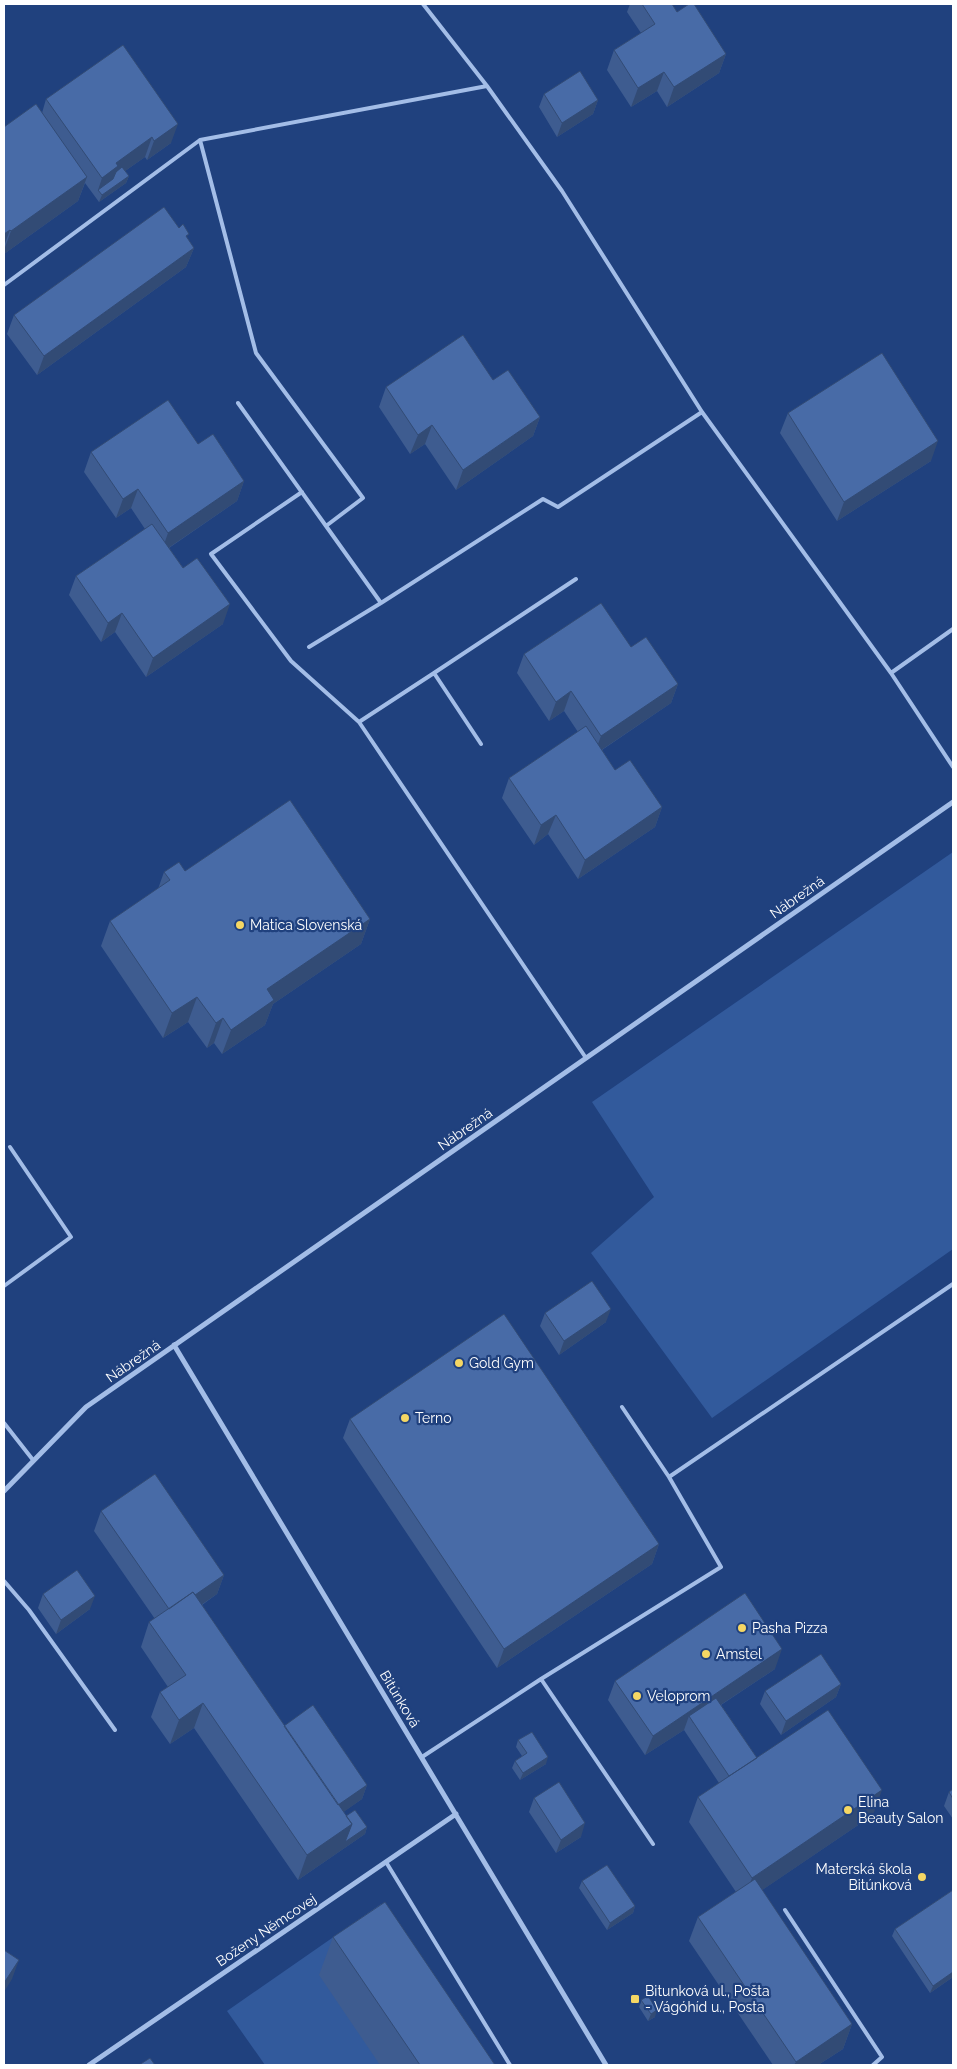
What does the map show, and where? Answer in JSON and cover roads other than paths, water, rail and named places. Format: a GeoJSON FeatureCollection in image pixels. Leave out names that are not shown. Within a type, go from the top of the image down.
{"type":"FeatureCollection","features":[{"type":"Feature","properties":{"kind":"street","name":"Nábrežná"},"geometry":{"type":"LineString","coordinates":[[4,1491],[86,1407],[953,802]]}},
{"type":"Feature","properties":{"kind":"street","name":"Bitúnková"},"geometry":{"type":"LineString","coordinates":[[174,1346],[606,2065]]}},
{"type":"Feature","properties":{"kind":"street","name":"Boženy Němcovej"},"geometry":{"type":"LineString","coordinates":[[88,2065],[456,1814]]}},
{"type":"Feature","properties":{"kind":"lane"},"geometry":{"type":"LineString","coordinates":[[423,4],[487,86],[562,191],[702,412],[891,673],[953,767]]}},
{"type":"Feature","properties":{"kind":"lane"},"geometry":{"type":"LineString","coordinates":[[4,285],[200,140],[487,86]]}},
{"type":"Feature","properties":{"kind":"lane"},"geometry":{"type":"LineString","coordinates":[[200,140],[256,353],[363,498],[326,526]]}},
{"type":"Feature","properties":{"kind":"lane"},"geometry":{"type":"LineString","coordinates":[[238,403],[381,604]]}},
{"type":"Feature","properties":{"kind":"lane"},"geometry":{"type":"LineString","coordinates":[[310,648],[543,500],[558,507],[702,412]]}},
{"type":"Feature","properties":{"kind":"lane"},"geometry":{"type":"LineString","coordinates":[[302,492],[211,554],[290,661],[359,722],[586,1058]]}},
{"type":"Feature","properties":{"kind":"lane"},"geometry":{"type":"LineString","coordinates":[[359,722],[576,580]]}},
{"type":"Feature","properties":{"kind":"lane"},"geometry":{"type":"LineString","coordinates":[[891,673],[953,629]]}},
{"type":"Feature","properties":{"kind":"lane"},"geometry":{"type":"LineString","coordinates":[[434,673],[480,744]]}},
{"type":"Feature","properties":{"kind":"lane"},"geometry":{"type":"LineString","coordinates":[[4,1286],[71,1237],[10,1147]]}},
{"type":"Feature","properties":{"kind":"lane"},"geometry":{"type":"LineString","coordinates":[[669,1477],[953,1284]]}},
{"type":"Feature","properties":{"kind":"lane"},"geometry":{"type":"LineString","coordinates":[[422,1757],[541,1679],[721,1567],[669,1477],[622,1407]]}},
{"type":"Feature","properties":{"kind":"lane"},"geometry":{"type":"LineString","coordinates":[[4,1424],[33,1460]]}},
{"type":"Feature","properties":{"kind":"lane"},"geometry":{"type":"LineString","coordinates":[[4,1581],[29,1610],[115,1730]]}},
{"type":"Feature","properties":{"kind":"lane"},"geometry":{"type":"LineString","coordinates":[[541,1679],[653,1844]]}},
{"type":"Feature","properties":{"kind":"lane"},"geometry":{"type":"LineString","coordinates":[[386,1862],[510,2065]]}},
{"type":"Feature","properties":{"kind":"lane"},"geometry":{"type":"LineString","coordinates":[[785,1910],[882,2057],[873,2065]]}},
{"type":"Feature","properties":{"kind":"place","name":"Matica Slovenská"},"geometry":{"type":"Point","coordinates":[240,925]}},
{"type":"Feature","properties":{"kind":"place","name":"Gold Gym"},"geometry":{"type":"Point","coordinates":[459,1363]}},
{"type":"Feature","properties":{"kind":"place","name":"Terno"},"geometry":{"type":"Point","coordinates":[405,1418]}},
{"type":"Feature","properties":{"kind":"place","name":"Pasha Pizza"},"geometry":{"type":"Point","coordinates":[742,1628]}},
{"type":"Feature","properties":{"kind":"place","name":"Amstel"},"geometry":{"type":"Point","coordinates":[706,1654]}},
{"type":"Feature","properties":{"kind":"place","name":"Veloprom"},"geometry":{"type":"Point","coordinates":[637,1696]}},
{"type":"Feature","properties":{"kind":"place","name":"Elina Beauty Salon"},"geometry":{"type":"Point","coordinates":[848,1810]}},
{"type":"Feature","properties":{"kind":"place","name":"Materská škola Bitúnková"},"geometry":{"type":"Point","coordinates":[922,1877]}},
{"type":"Feature","properties":{"kind":"place","name":"Bitunková ul., Pošta - Vágóhíd u., Posta"},"geometry":{"type":"Point","coordinates":[635,1999]}}]}
